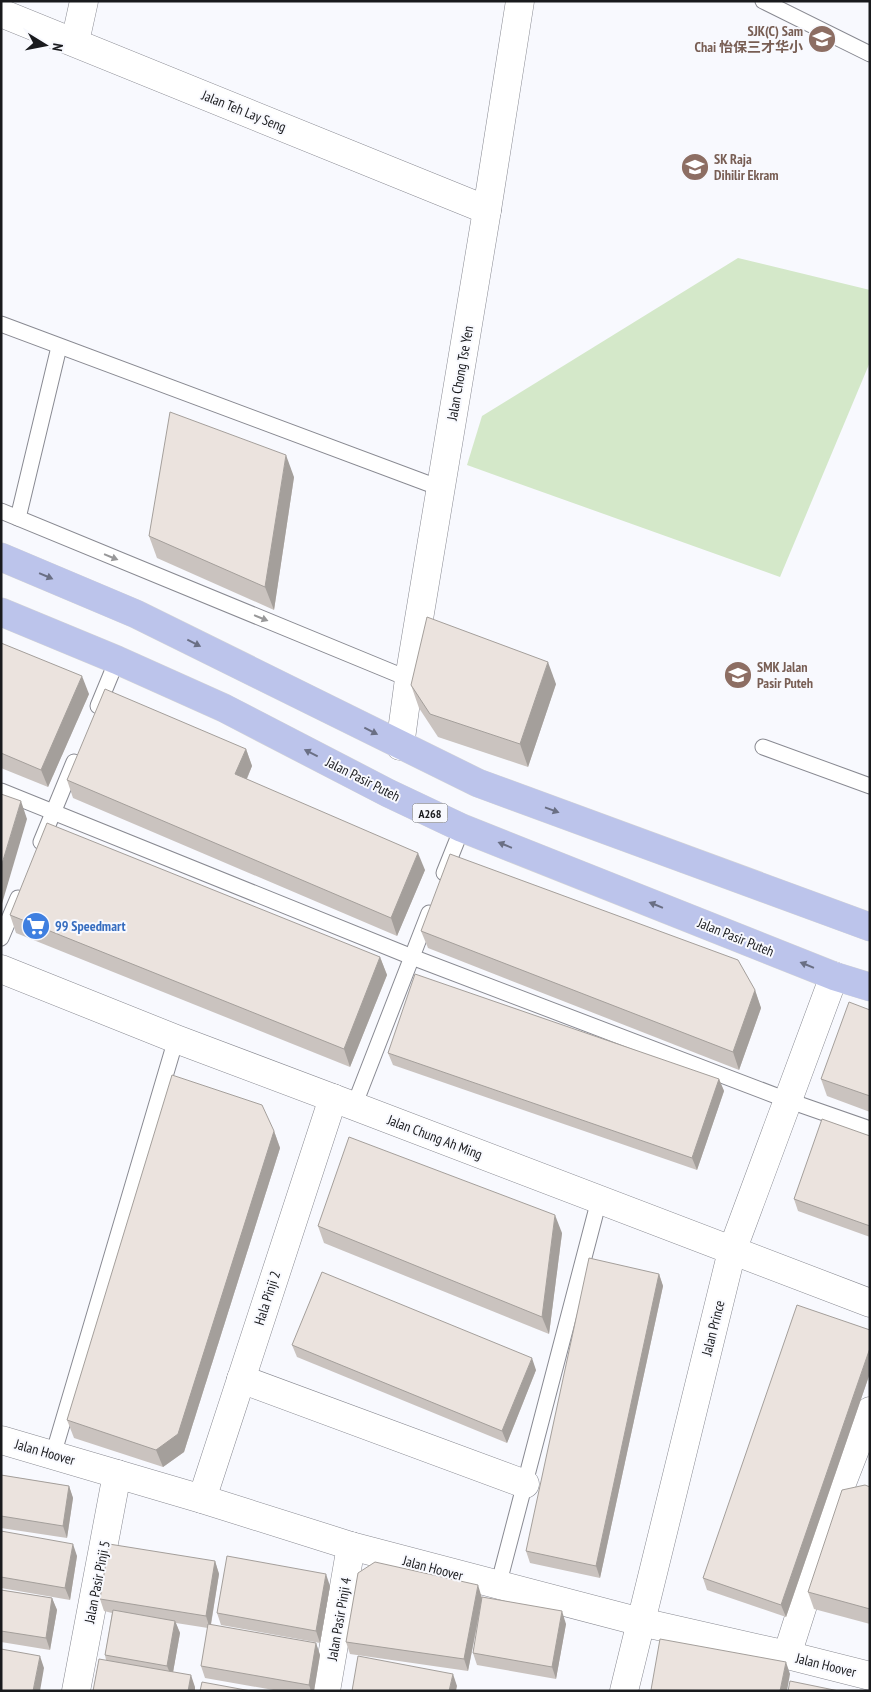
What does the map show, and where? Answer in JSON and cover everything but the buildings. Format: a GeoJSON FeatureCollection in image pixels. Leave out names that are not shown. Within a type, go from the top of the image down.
{"type":"FeatureCollection","features":[{"type":"Feature","properties":{"kind":"main road"},"geometry":{"type":"LineString","coordinates":[[1,557],[136,614],[478,783],[870,927]]}},
{"type":"Feature","properties":{"kind":"main road","name":"Jalan Pasir Puteh"},"geometry":{"type":"LineString","coordinates":[[1,612],[117,660],[224,708],[388,793],[462,828],[834,976],[870,987]]}},
{"type":"Feature","properties":{"kind":"street"},"geometry":{"type":"LineString","coordinates":[[75,42],[84,1]]}},
{"type":"Feature","properties":{"kind":"street","name":"Jalan Chong Tse Yen"},"geometry":{"type":"LineString","coordinates":[[400,746],[409,679],[520,1]]}},
{"type":"Feature","properties":{"kind":"street","name":"Jalan Teh Lay Seng"},"geometry":{"type":"LineString","coordinates":[[1,13],[487,210]]}},
{"type":"Feature","properties":{"kind":"street","name":"Jalan Prince"},"geometry":{"type":"LineString","coordinates":[[624,1691],[732,1251],[834,976]]}},
{"type":"Feature","properties":{"kind":"street","name":"Jalan Chung Ah Ming"},"geometry":{"type":"LineString","coordinates":[[3,977],[344,1102],[870,1303]]}},
{"type":"Feature","properties":{"kind":"street","name":"Hala Pinji 2"},"geometry":{"type":"LineString","coordinates":[[202,1499],[241,1379],[344,1102]]}},
{"type":"Feature","properties":{"kind":"street"},"geometry":{"type":"LineString","coordinates":[[241,1379],[525,1484]]}},
{"type":"Feature","properties":{"kind":"street"},"geometry":{"type":"LineString","coordinates":[[787,1655],[851,1485],[870,1411]]}},
{"type":"Feature","properties":{"kind":"street","name":"Jalan Hoover"},"geometry":{"type":"LineString","coordinates":[[1,1440],[202,1499],[351,1546],[498,1586],[870,1676]]}},
{"type":"Feature","properties":{"kind":"street","name":"Jalan Pasir Pinji 5"},"geometry":{"type":"LineString","coordinates":[[76,1691],[118,1474]]}},
{"type":"Feature","properties":{"kind":"street","name":"Jalan Pasir Pinji 4"},"geometry":{"type":"LineString","coordinates":[[326,1691],[351,1546]]}},
{"type":"Feature","properties":{"kind":"lane"},"geometry":{"type":"LineString","coordinates":[[763,1],[870,54]]}},
{"type":"Feature","properties":{"kind":"lane"},"geometry":{"type":"LineString","coordinates":[[1,324],[58,347],[440,488]]}},
{"type":"Feature","properties":{"kind":"lane"},"geometry":{"type":"LineString","coordinates":[[18,518],[58,347]]}},
{"type":"Feature","properties":{"kind":"lane"},"geometry":{"type":"LineString","coordinates":[[1,511],[409,679]]}},
{"type":"Feature","properties":{"kind":"lane"},"geometry":{"type":"LineString","coordinates":[[91,723],[117,660]]}},
{"type":"Feature","properties":{"kind":"lane"},"geometry":{"type":"LineString","coordinates":[[763,747],[870,786]]}},
{"type":"Feature","properties":{"kind":"lane"},"geometry":{"type":"LineString","coordinates":[[35,858],[80,750]]}},
{"type":"Feature","properties":{"kind":"lane"},"geometry":{"type":"LineString","coordinates":[[1,791],[412,957],[787,1100],[870,1129]]}},
{"type":"Feature","properties":{"kind":"lane"},"geometry":{"type":"LineString","coordinates":[[440,883],[462,828]]}},
{"type":"Feature","properties":{"kind":"lane"},"geometry":{"type":"LineString","coordinates":[[1,938],[24,884]]}},
{"type":"Feature","properties":{"kind":"lane"},"geometry":{"type":"LineString","coordinates":[[344,1102],[412,957],[433,902]]}},
{"type":"Feature","properties":{"kind":"lane"},"geometry":{"type":"LineString","coordinates":[[53,1455],[176,1039]]}},
{"type":"Feature","properties":{"kind":"lane"},"geometry":{"type":"LineString","coordinates":[[498,1586],[599,1200]]}},
{"type":"Feature","properties":{"kind":"green space"},"geometry":{"type":"Polygon","coordinates":[[[738,258],[870,290],[870,362],[780,577],[467,465],[482,416],[738,258]]]}},
{"type":"Feature","properties":{"kind":"place","name":"SJK(C) Sam Chai 怡保三才华小"},"geometry":{"type":"Point","coordinates":[822,39]}},
{"type":"Feature","properties":{"kind":"place","name":"SK Raja Dihilir Ekram"},"geometry":{"type":"Point","coordinates":[695,167]}},
{"type":"Feature","properties":{"kind":"place","name":"SMK Jalan Pasir Puteh"},"geometry":{"type":"Point","coordinates":[738,675]}},
{"type":"Feature","properties":{"kind":"place","name":"99 Speedmart"},"geometry":{"type":"Point","coordinates":[36,926]}}]}
